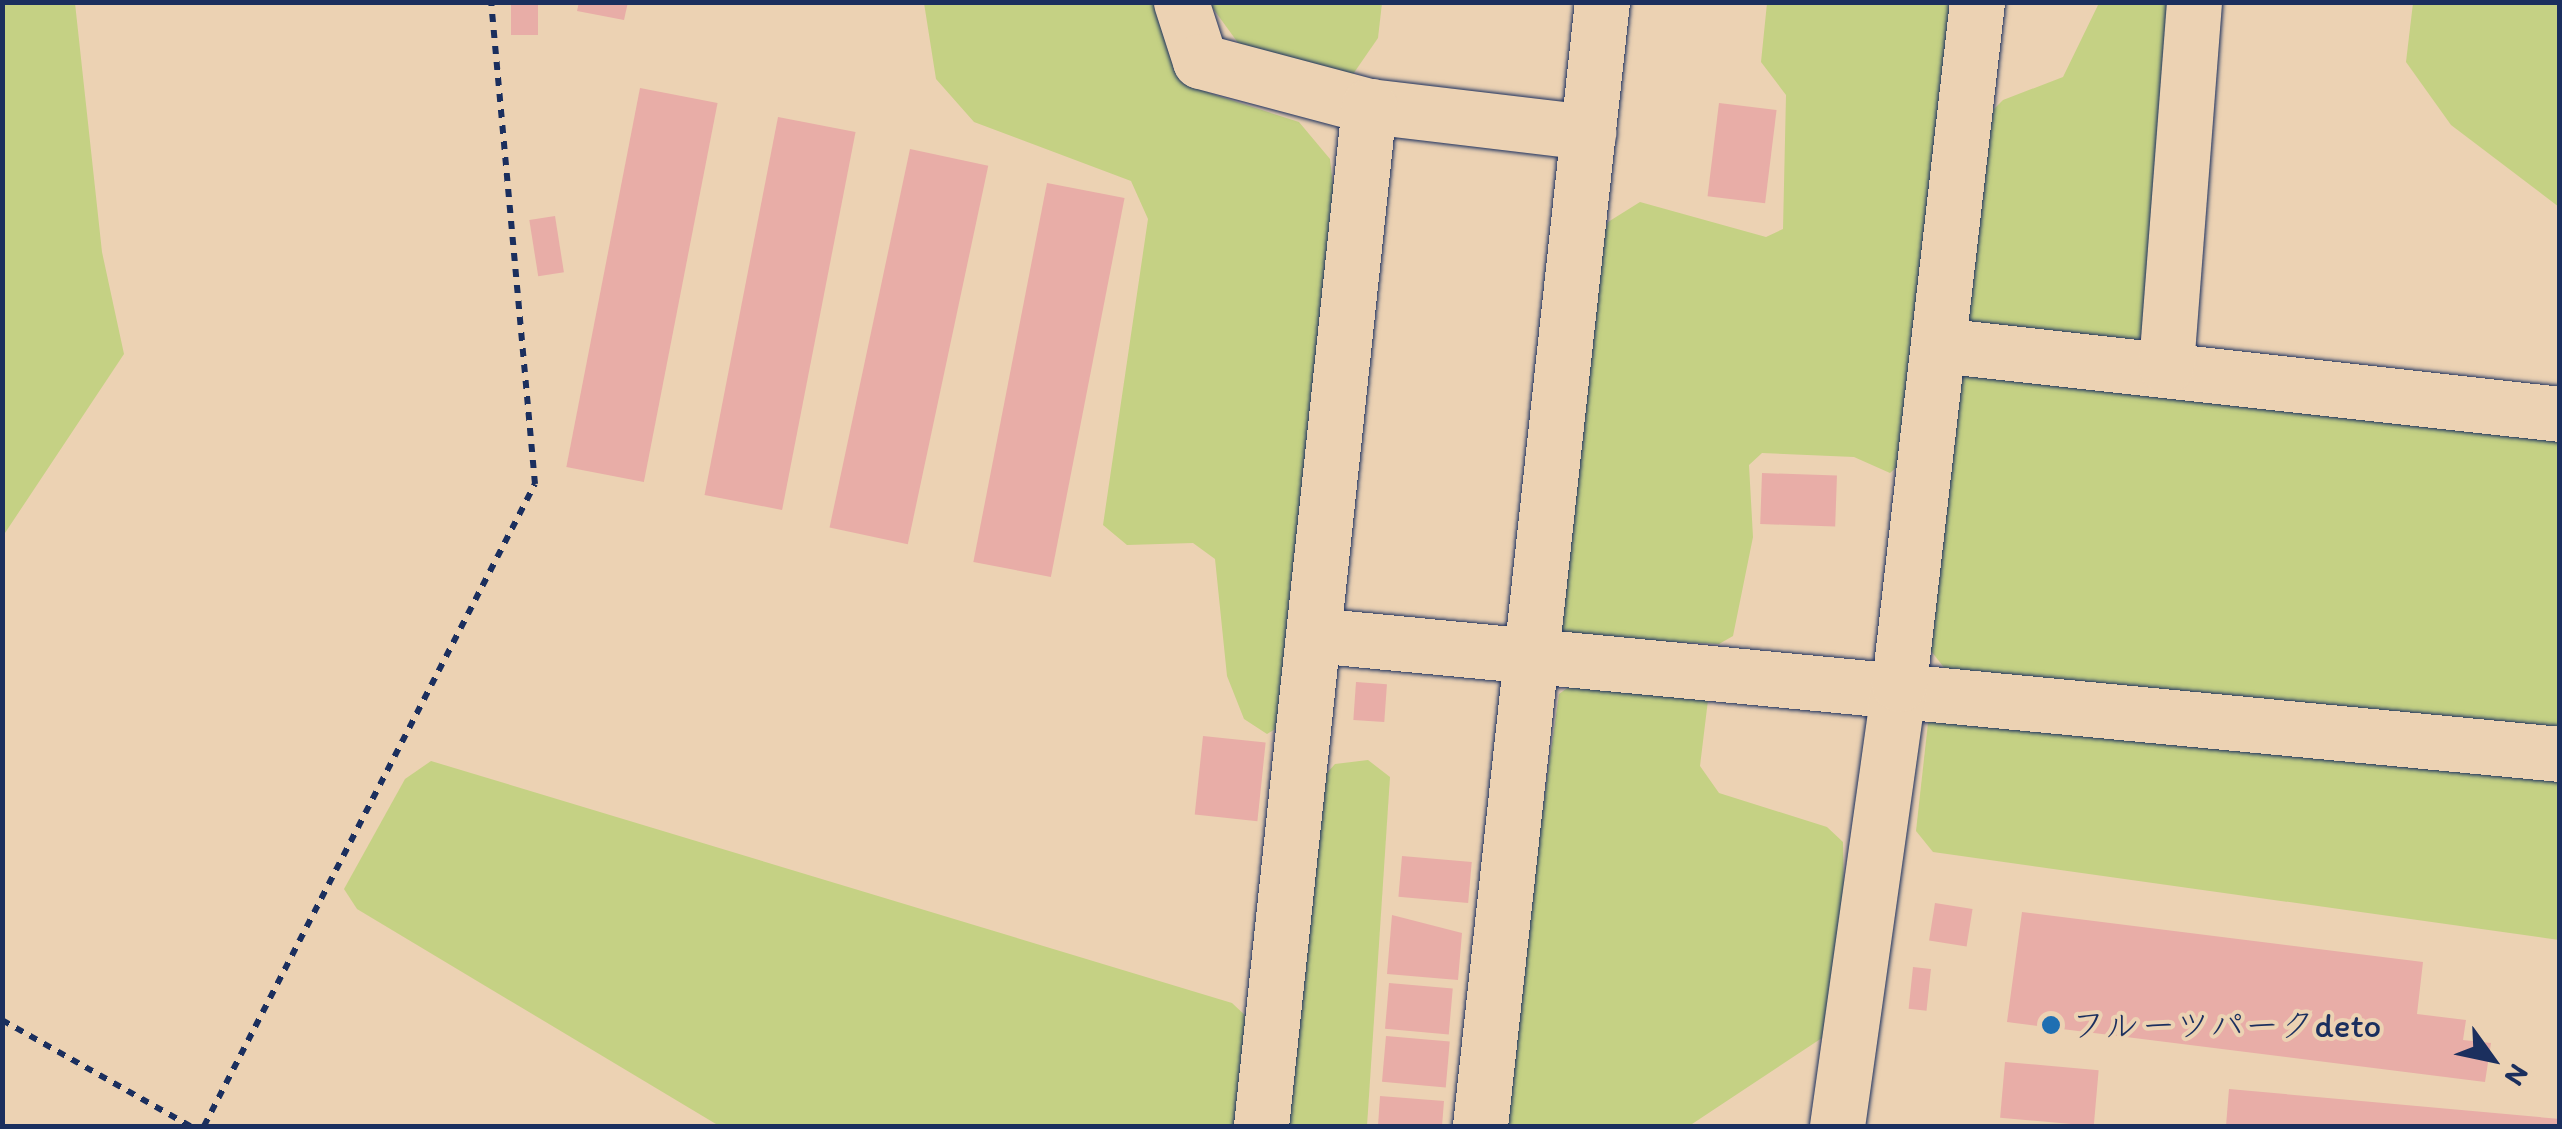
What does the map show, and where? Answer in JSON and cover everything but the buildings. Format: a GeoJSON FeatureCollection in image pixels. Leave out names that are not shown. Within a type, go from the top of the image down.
{"type":"FeatureCollection","features":[{"type":"Feature","properties":{"kind":"street"},"geometry":{"type":"LineString","coordinates":[[1182,2],[1200,61],[1369,106],[1588,132]]}},
{"type":"Feature","properties":{"kind":"street"},"geometry":{"type":"LineString","coordinates":[[1480,1126],[1602,2]]}},
{"type":"Feature","properties":{"kind":"street"},"geometry":{"type":"LineString","coordinates":[[1837,1126],[1900,684],[1976,2]]}},
{"type":"Feature","properties":{"kind":"street"},"geometry":{"type":"LineString","coordinates":[[2166,366],[2194,2]]}},
{"type":"Feature","properties":{"kind":"street"},"geometry":{"type":"LineString","coordinates":[[1261,1126],[1369,106]]}},
{"type":"Feature","properties":{"kind":"street"},"geometry":{"type":"LineString","coordinates":[[1938,345],[2166,366],[2560,414]]}},
{"type":"Feature","properties":{"kind":"street"},"geometry":{"type":"LineString","coordinates":[[1313,635],[1900,684],[2560,754]]}},
{"type":"Feature","properties":{"kind":"path"},"geometry":{"type":"LineString","coordinates":[[204,1126],[535,484],[491,2]]}},
{"type":"Feature","properties":{"kind":"path"},"geometry":{"type":"LineString","coordinates":[[2,1020],[190,1126]]}},
{"type":"Feature","properties":{"kind":"green space"},"geometry":{"type":"Polygon","coordinates":[[[3,2],[75,3],[102,252],[124,354],[3,536],[3,2]]]}},
{"type":"Feature","properties":{"kind":"green space"},"geometry":{"type":"Polygon","coordinates":[[[924,3],[1164,3],[1180,59],[1209,93],[1299,122],[1330,159],[1337,222],[1286,723],[1267,734],[1244,719],[1227,676],[1215,559],[1193,543],[1127,545],[1103,525],[1148,219],[1131,181],[974,122],[936,79],[924,3]]]}},
{"type":"Feature","properties":{"kind":"green space"},"geometry":{"type":"Polygon","coordinates":[[[1209,3],[1382,3],[1378,38],[1349,80],[1252,62],[1209,3]]]}},
{"type":"Feature","properties":{"kind":"green space"},"geometry":{"type":"Polygon","coordinates":[[[1767,3],[1957,3],[1909,456],[1890,473],[1854,457],[1762,453],[1749,465],[1753,537],[1733,636],[1719,644],[1570,637],[1555,627],[1599,244],[1608,222],[1640,202],[1766,237],[1783,229],[1786,95],[1761,62],[1767,3]]]}},
{"type":"Feature","properties":{"kind":"green space"},"geometry":{"type":"Polygon","coordinates":[[[2099,3],[2171,3],[2149,321],[2135,347],[1978,335],[1958,312],[1981,122],[2003,100],[2063,77],[2099,3]]]}},
{"type":"Feature","properties":{"kind":"green space"},"geometry":{"type":"Polygon","coordinates":[[[2413,3],[2559,3],[2559,207],[2451,125],[2406,62],[2413,3]]]}},
{"type":"Feature","properties":{"kind":"green space"},"geometry":{"type":"Polygon","coordinates":[[[1973,368],[2559,438],[2559,737],[1946,670],[1920,637],[1949,388],[1973,368]]]}},
{"type":"Feature","properties":{"kind":"green space"},"geometry":{"type":"Polygon","coordinates":[[[1577,681],[1708,700],[1700,766],[1719,793],[1827,827],[1843,842],[1846,1000],[1828,1034],[1689,1126],[1498,1126],[1559,694],[1577,681]]]}},
{"type":"Feature","properties":{"kind":"green space"},"geometry":{"type":"Polygon","coordinates":[[[1956,705],[2559,772],[2559,940],[1933,852],[1916,831],[1928,723],[1956,705]]]}},
{"type":"Feature","properties":{"kind":"green space"},"geometry":{"type":"Polygon","coordinates":[[[1368,760],[1390,777],[1367,1126],[1283,1126],[1318,783],[1335,764],[1368,760]]]}},
{"type":"Feature","properties":{"kind":"green space"},"geometry":{"type":"Polygon","coordinates":[[[431,761],[1232,1003],[1249,1019],[1235,1126],[716,1124],[357,909],[344,889],[405,779],[431,761]]]}},
{"type":"Feature","properties":{"kind":"place","name":"フルーツパークdeto"},"geometry":{"type":"Point","coordinates":[2051,1025]}}]}
